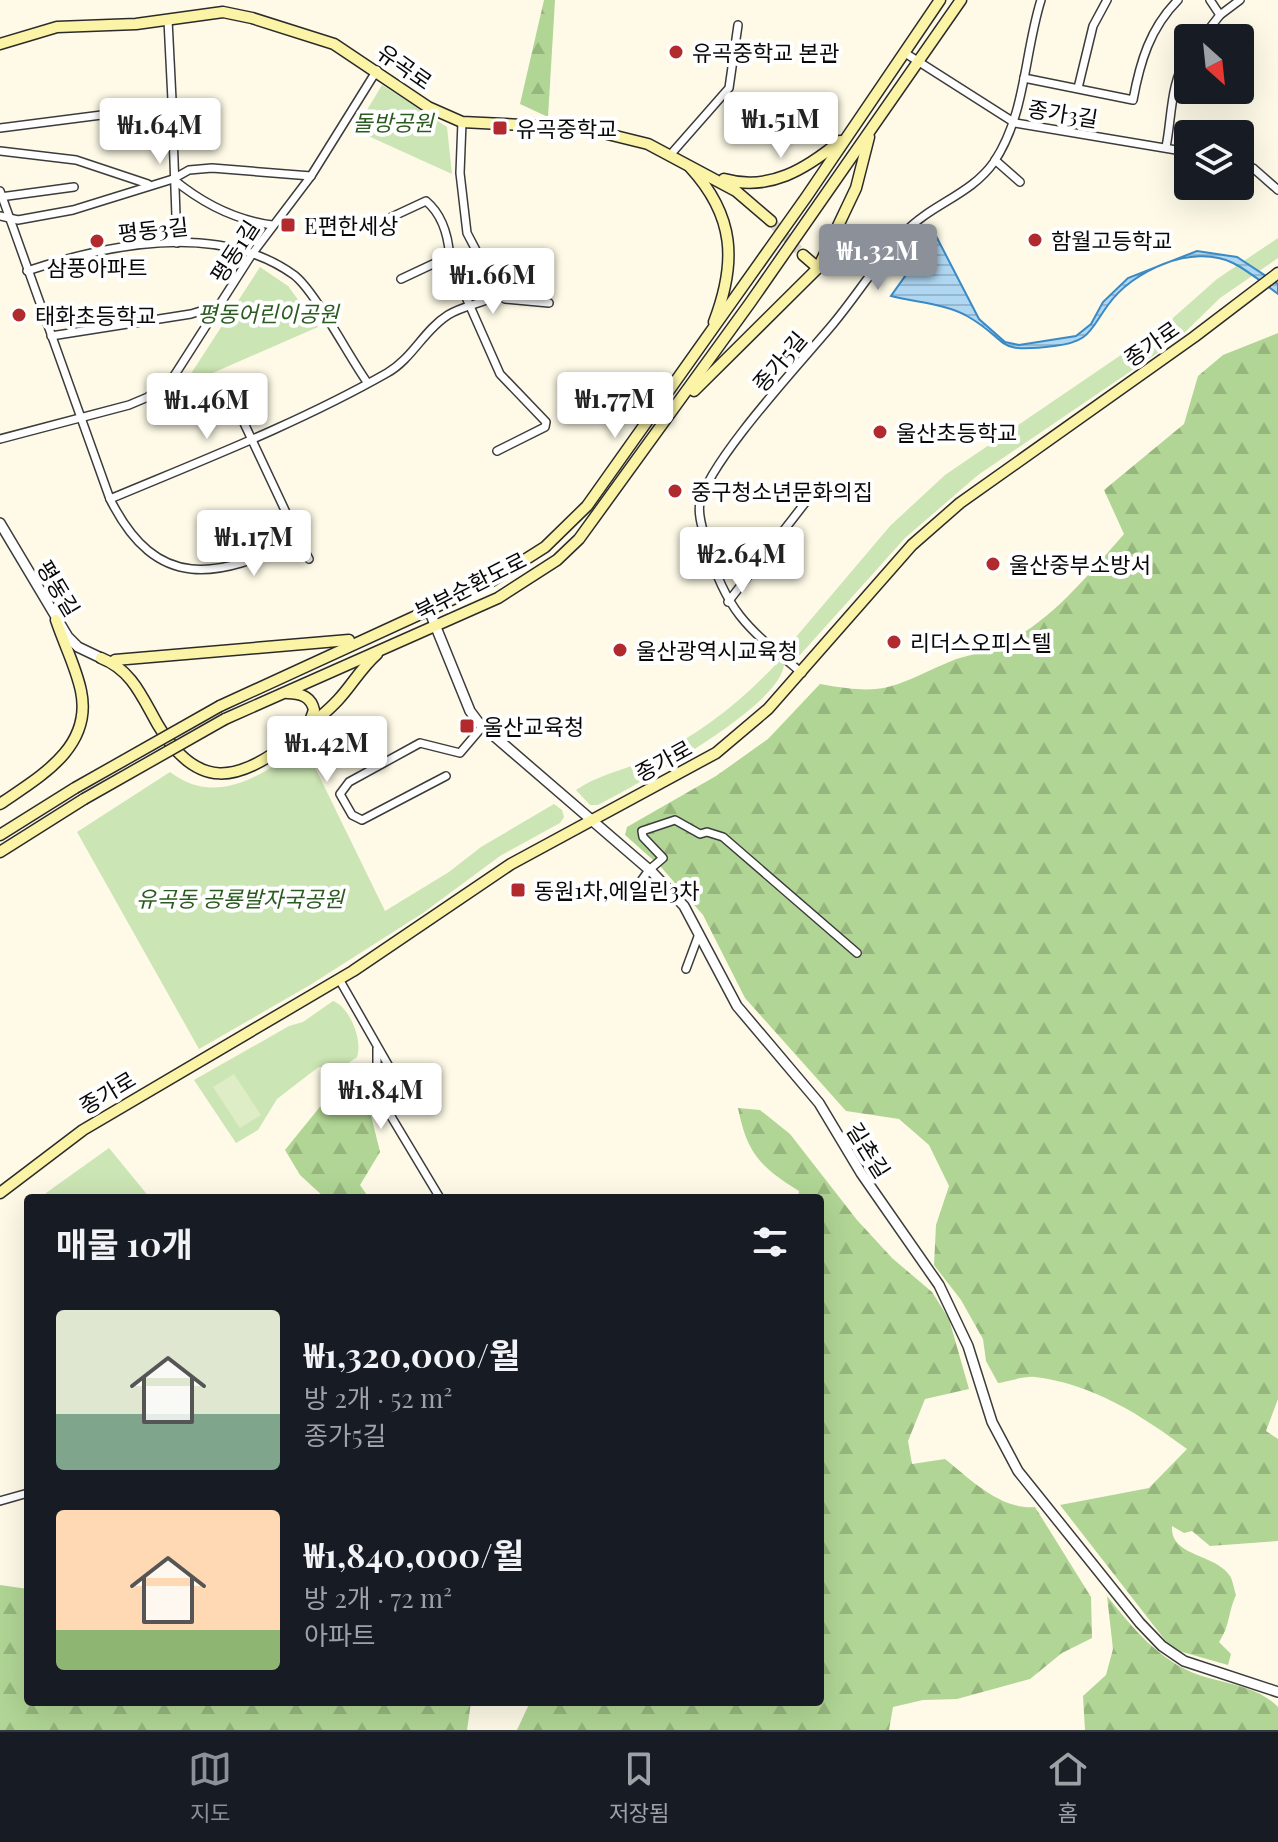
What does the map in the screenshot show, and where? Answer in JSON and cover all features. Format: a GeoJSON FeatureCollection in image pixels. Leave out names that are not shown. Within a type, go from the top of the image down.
{"type":"FeatureCollection","features":[{"type":"Feature","properties":{"kind":"main road","name":"북부순환도로"},"geometry":{"type":"LineString","coordinates":[[0,835],[75,788],[220,706],[522,564],[568,527],[612,472],[708,337],[940,0]]}},
{"type":"Feature","properties":{"kind":"main road","name":"북부순환도로"},"geometry":{"type":"LineString","coordinates":[[0,852],[84,799],[225,719],[498,598],[557,560],[599,515],[961,0]]}},
{"type":"Feature","properties":{"kind":"main road","name":"유곡로"},"geometry":{"type":"LineString","coordinates":[[0,44],[43,29],[168,20],[223,12],[252,18],[334,44],[428,107],[462,122],[583,128],[628,138],[671,154],[736,191],[771,221]]}},
{"type":"Feature","properties":{"kind":"main road"},"geometry":{"type":"LineString","coordinates":[[672,413],[818,268],[856,188],[871,131]]}},
{"type":"Feature","properties":{"kind":"main road"},"geometry":{"type":"LineString","coordinates":[[707,173],[736,183],[771,182],[811,162],[851,132]]}},
{"type":"Feature","properties":{"kind":"main road"},"geometry":{"type":"LineString","coordinates":[[686,163],[715,201],[728,232],[730,250],[722,294],[708,337]]}},
{"type":"Feature","properties":{"kind":"main road"},"geometry":{"type":"LineString","coordinates":[[803,255],[818,268]]}},
{"type":"Feature","properties":{"kind":"main road","name":"종가로"},"geometry":{"type":"LineString","coordinates":[[0,1193],[116,1109],[339,979],[511,864],[716,753],[768,709],[912,545],[949,512],[1278,273]]}},
{"type":"Feature","properties":{"kind":"main road"},"geometry":{"type":"LineString","coordinates":[[0,804],[57,763],[78,730],[82,695],[56,620]]}},
{"type":"Feature","properties":{"kind":"main road"},"geometry":{"type":"LineString","coordinates":[[101,658],[141,661],[315,646],[371,635]]}},
{"type":"Feature","properties":{"kind":"main road"},"geometry":{"type":"LineString","coordinates":[[101,658],[127,671],[166,738],[183,758],[199,769],[229,774],[249,769],[305,729],[338,700],[366,663],[391,645]]}},
{"type":"Feature","properties":{"kind":"main road"},"geometry":{"type":"LineString","coordinates":[[277,695],[295,693],[311,700],[313,716],[305,729]]}},
{"type":"Feature","properties":{"kind":"street","name":"종가5길"},"geometry":{"type":"LineString","coordinates":[[802,673],[754,633],[728,602],[713,567],[699,505],[707,484],[757,414],[905,233],[972,186],[995,160],[1015,123],[1029,39],[1041,0]]}},
{"type":"Feature","properties":{"kind":"street"},"geometry":{"type":"LineString","coordinates":[[1078,88],[1093,26],[1107,0]]}},
{"type":"Feature","properties":{"kind":"street"},"geometry":{"type":"LineString","coordinates":[[1024,78],[1133,100],[1141,56],[1163,14],[1178,0]]}},
{"type":"Feature","properties":{"kind":"street"},"geometry":{"type":"LineString","coordinates":[[1210,0],[1220,15]]}},
{"type":"Feature","properties":{"kind":"street"},"geometry":{"type":"LineString","coordinates":[[1213,24],[1240,0]]}},
{"type":"Feature","properties":{"kind":"street"},"geometry":{"type":"LineString","coordinates":[[168,20],[172,100],[168,111],[173,134],[177,243]]}},
{"type":"Feature","properties":{"kind":"street"},"geometry":{"type":"LineString","coordinates":[[671,154],[729,88],[738,25]]}},
{"type":"Feature","properties":{"kind":"street","name":"종가3길"},"geometry":{"type":"LineString","coordinates":[[905,53],[1015,123],[1174,149]]}},
{"type":"Feature","properties":{"kind":"street","name":"평동1길"},"geometry":{"type":"LineString","coordinates":[[0,439],[129,405],[160,389],[174,376],[252,254],[311,176],[377,70]]}},
{"type":"Feature","properties":{"kind":"street"},"geometry":{"type":"LineString","coordinates":[[1166,147],[1174,95]]}},
{"type":"Feature","properties":{"kind":"street"},"geometry":{"type":"LineString","coordinates":[[0,128],[164,107],[168,111]]}},
{"type":"Feature","properties":{"kind":"street"},"geometry":{"type":"LineString","coordinates":[[462,122],[460,173],[467,233],[499,294],[505,299],[549,303]]}},
{"type":"Feature","properties":{"kind":"street"},"geometry":{"type":"LineString","coordinates":[[0,151],[76,160],[148,184]]}},
{"type":"Feature","properties":{"kind":"street"},"geometry":{"type":"LineString","coordinates":[[995,160],[1020,182]]}},
{"type":"Feature","properties":{"kind":"street"},"geometry":{"type":"LineString","coordinates":[[0,216],[10,219],[73,210],[148,184],[173,179],[189,170],[212,168],[311,176]]}},
{"type":"Feature","properties":{"kind":"street"},"geometry":{"type":"LineString","coordinates":[[1254,169],[1278,190]]}},
{"type":"Feature","properties":{"kind":"street"},"geometry":{"type":"LineString","coordinates":[[173,179],[193,196],[218,209],[252,223],[272,225]]}},
{"type":"Feature","properties":{"kind":"street"},"geometry":{"type":"LineString","coordinates":[[74,187],[1,195],[78,417],[110,499],[144,550],[164,564],[186,568],[228,568],[251,562],[299,540]]}},
{"type":"Feature","properties":{"kind":"street"},"geometry":{"type":"LineString","coordinates":[[383,221],[426,201],[439,212],[450,256],[500,374],[546,422],[545,427],[497,451]]}},
{"type":"Feature","properties":{"kind":"street","name":"평동3길"},"geometry":{"type":"LineString","coordinates":[[27,271],[64,259],[177,243],[210,242],[252,254],[296,276],[367,382]]}},
{"type":"Feature","properties":{"kind":"street"},"geometry":{"type":"LineString","coordinates":[[401,279],[450,256]]}},
{"type":"Feature","properties":{"kind":"street"},"geometry":{"type":"LineString","coordinates":[[110,499],[253,439],[367,382],[397,366],[434,325],[470,305],[499,294]]}},
{"type":"Feature","properties":{"kind":"street"},"geometry":{"type":"LineString","coordinates":[[51,336],[191,314],[220,305]]}},
{"type":"Feature","properties":{"kind":"street"},"geometry":{"type":"LineString","coordinates":[[236,406],[309,559]]}},
{"type":"Feature","properties":{"kind":"street"},"geometry":{"type":"LineString","coordinates":[[728,602],[812,494]]}},
{"type":"Feature","properties":{"kind":"street","name":"평동길"},"geometry":{"type":"LineString","coordinates":[[0,523],[56,620],[78,647],[101,658]]}},
{"type":"Feature","properties":{"kind":"street","name":"길촌길"},"geometry":{"type":"LineString","coordinates":[[429,610],[470,711],[483,726],[649,870],[684,906],[737,1006],[819,1103],[861,1173],[939,1285],[968,1346],[992,1422],[1034,1495],[1162,1646],[1184,1661],[1278,1692]]}},
{"type":"Feature","properties":{"kind":"street"},"geometry":{"type":"LineString","coordinates":[[446,776],[362,820],[352,815],[340,794],[349,782],[420,743],[460,753],[483,726]]}},
{"type":"Feature","properties":{"kind":"street"},"geometry":{"type":"LineString","coordinates":[[441,755],[450,750]]}},
{"type":"Feature","properties":{"kind":"street"},"geometry":{"type":"LineString","coordinates":[[628,899],[649,870],[663,858],[643,837],[642,831],[675,820],[700,834],[707,832],[723,837],[857,953]]}},
{"type":"Feature","properties":{"kind":"street"},"geometry":{"type":"LineString","coordinates":[[686,969],[700,932]]}},
{"type":"Feature","properties":{"kind":"street"},"geometry":{"type":"LineString","coordinates":[[339,979],[407,1098]]}},
{"type":"Feature","properties":{"kind":"street"},"geometry":{"type":"LineString","coordinates":[[377,1049],[377,1093],[438,1194]]}},
{"type":"Feature","properties":{"kind":"street"},"geometry":{"type":"LineString","coordinates":[[0,1501],[24,1494]]}},
{"type":"Feature","properties":{"kind":"green space"},"geometry":{"type":"Polygon","coordinates":[[[544,0],[555,0],[548,117],[520,104],[544,0]]]}},
{"type":"Feature","properties":{"kind":"green space","name":"돌방공원"},"geometry":{"type":"Polygon","coordinates":[[[382,85],[447,127],[452,174],[355,130],[382,85]]]}},
{"type":"Feature","properties":{"kind":"green space"},"geometry":{"type":"Polygon","coordinates":[[[1278,238],[1278,258],[1220,298],[1178,339],[978,475],[905,538],[800,655],[785,650],[890,526],[945,475],[1165,325],[1217,279],[1278,238]]]}},
{"type":"Feature","properties":{"kind":"green space","name":"평동어린이공원"},"geometry":{"type":"Polygon","coordinates":[[[260,267],[288,286],[318,327],[183,386],[260,267]]]}},
{"type":"Feature","properties":{"kind":"green space"},"geometry":{"type":"Polygon","coordinates":[[[1278,333],[1278,1399],[1266,1431],[1278,1439],[1278,1541],[1210,1546],[1192,1531],[1184,1533],[1172,1526],[1178,1544],[1214,1563],[1231,1578],[1236,1595],[1219,1642],[1231,1654],[1228,1665],[1172,1649],[1060,1505],[1149,1488],[1187,1449],[1134,1413],[1077,1386],[1035,1377],[998,1383],[986,1361],[983,1339],[961,1300],[934,1265],[936,1225],[949,1186],[929,1145],[899,1119],[846,1111],[745,998],[703,915],[661,867],[625,835],[627,827],[716,776],[768,739],[820,684],[874,689],[899,684],[955,660],[1002,645],[1037,623],[1068,596],[1124,534],[1104,490],[1184,424],[1198,376],[1223,355],[1278,333]]]}},
{"type":"Feature","properties":{"kind":"green space"},"geometry":{"type":"Polygon","coordinates":[[[780,660],[784,664],[777,681],[759,701],[704,743],[598,805],[590,805],[576,790],[593,780],[651,758],[687,738],[736,702],[780,660]]]}},
{"type":"Feature","properties":{"kind":"green space","name":"유곡동 공룡발자국공원"},"geometry":{"type":"Polygon","coordinates":[[[304,745],[385,911],[449,872],[481,847],[554,804],[562,810],[564,817],[560,823],[500,856],[423,913],[310,985],[199,1049],[77,832],[170,772],[205,787],[223,787],[256,776],[304,745]]]}},
{"type":"Feature","properties":{"kind":"green space"},"geometry":{"type":"Polygon","coordinates":[[[333,1001],[345,1010],[354,1025],[357,1057],[340,1069],[319,1067],[277,1099],[258,1130],[236,1143],[194,1080],[289,1026],[303,1022],[333,1001]]]}},
{"type":"Feature","properties":{"kind":"green space"},"geometry":{"type":"Polygon","coordinates":[[[234,1074],[261,1115],[240,1128],[213,1087],[234,1074]]]}},
{"type":"Feature","properties":{"kind":"green space"},"geometry":{"type":"Polygon","coordinates":[[[342,1092],[367,1099],[380,1152],[360,1185],[366,1194],[321,1194],[300,1175],[285,1150],[323,1103],[342,1092]]]}},
{"type":"Feature","properties":{"kind":"green space"},"geometry":{"type":"Polygon","coordinates":[[[738,1108],[760,1110],[790,1134],[857,1220],[892,1258],[932,1292],[949,1319],[969,1389],[925,1399],[908,1441],[912,1464],[945,1459],[998,1499],[1022,1507],[1035,1507],[1091,1597],[1092,1638],[1062,1653],[1030,1679],[957,1699],[923,1700],[893,1707],[889,1730],[517,1730],[528,1706],[824,1706],[824,1194],[799,1194],[799,1191],[774,1174],[751,1148],[738,1108]]]}},
{"type":"Feature","properties":{"kind":"green space"},"geometry":{"type":"Polygon","coordinates":[[[109,1148],[147,1194],[46,1194],[109,1148]]]}},
{"type":"Feature","properties":{"kind":"green space"},"geometry":{"type":"Polygon","coordinates":[[[0,1585],[24,1588],[24,1706],[470,1706],[467,1730],[0,1730],[0,1585]]]}},
{"type":"Feature","properties":{"kind":"green space"},"geometry":{"type":"Polygon","coordinates":[[[1107,1596],[1137,1631],[1171,1661],[1199,1675],[1251,1690],[1270,1700],[1278,1707],[1278,1730],[1085,1730],[1083,1696],[1106,1675],[1113,1649],[1107,1596]]]}},
{"type":"Feature","properties":{"kind":"water"},"geometry":{"type":"Polygon","coordinates":[[[935,234],[979,319],[1005,342],[1019,345],[1076,336],[1091,324],[1103,302],[1128,278],[1162,265],[1132,281],[1108,305],[1087,334],[1075,342],[1034,348],[1011,347],[959,312],[891,296],[935,234]]]}},
{"type":"Feature","properties":{"kind":"water"},"geometry":{"type":"Polygon","coordinates":[[[1197,251],[1237,257],[1278,284],[1278,294],[1239,266],[1217,258],[1200,256],[1165,263],[1197,251]]]}},
{"type":"Feature","properties":{"kind":"tunnel"},"geometry":{"type":"LineString","coordinates":[[771,221],[803,255]]}},
{"type":"Feature","properties":{"kind":"place","name":"유곡중학교 본관"},"geometry":{"type":"Point","coordinates":[676,52]}},
{"type":"Feature","properties":{"kind":"place","name":"유곡중학교"},"geometry":{"type":"Point","coordinates":[500,128]}},
{"type":"Feature","properties":{"kind":"place","name":"E편한세상"},"geometry":{"type":"Point","coordinates":[288,225]}},
{"type":"Feature","properties":{"kind":"place","name":"함월고등학교"},"geometry":{"type":"Point","coordinates":[1035,240]}},
{"type":"Feature","properties":{"kind":"place","name":"삼풍아파트"},"geometry":{"type":"Point","coordinates":[97,241]}},
{"type":"Feature","properties":{"kind":"place","name":"태화초등학교"},"geometry":{"type":"Point","coordinates":[19,315]}},
{"type":"Feature","properties":{"kind":"place","name":"울산초등학교"},"geometry":{"type":"Point","coordinates":[880,432]}},
{"type":"Feature","properties":{"kind":"place","name":"중구청소년문화의집"},"geometry":{"type":"Point","coordinates":[675,491]}},
{"type":"Feature","properties":{"kind":"place","name":"울산중부소방서"},"geometry":{"type":"Point","coordinates":[993,564]}},
{"type":"Feature","properties":{"kind":"place","name":"리더스오피스텔"},"geometry":{"type":"Point","coordinates":[894,642]}},
{"type":"Feature","properties":{"kind":"place","name":"울산광역시교육청"},"geometry":{"type":"Point","coordinates":[620,650]}},
{"type":"Feature","properties":{"kind":"place","name":"울산교육청"},"geometry":{"type":"Point","coordinates":[467,726]}},
{"type":"Feature","properties":{"kind":"place","name":"동원1차,에일린3차"},"geometry":{"type":"Point","coordinates":[518,890]}}]}
